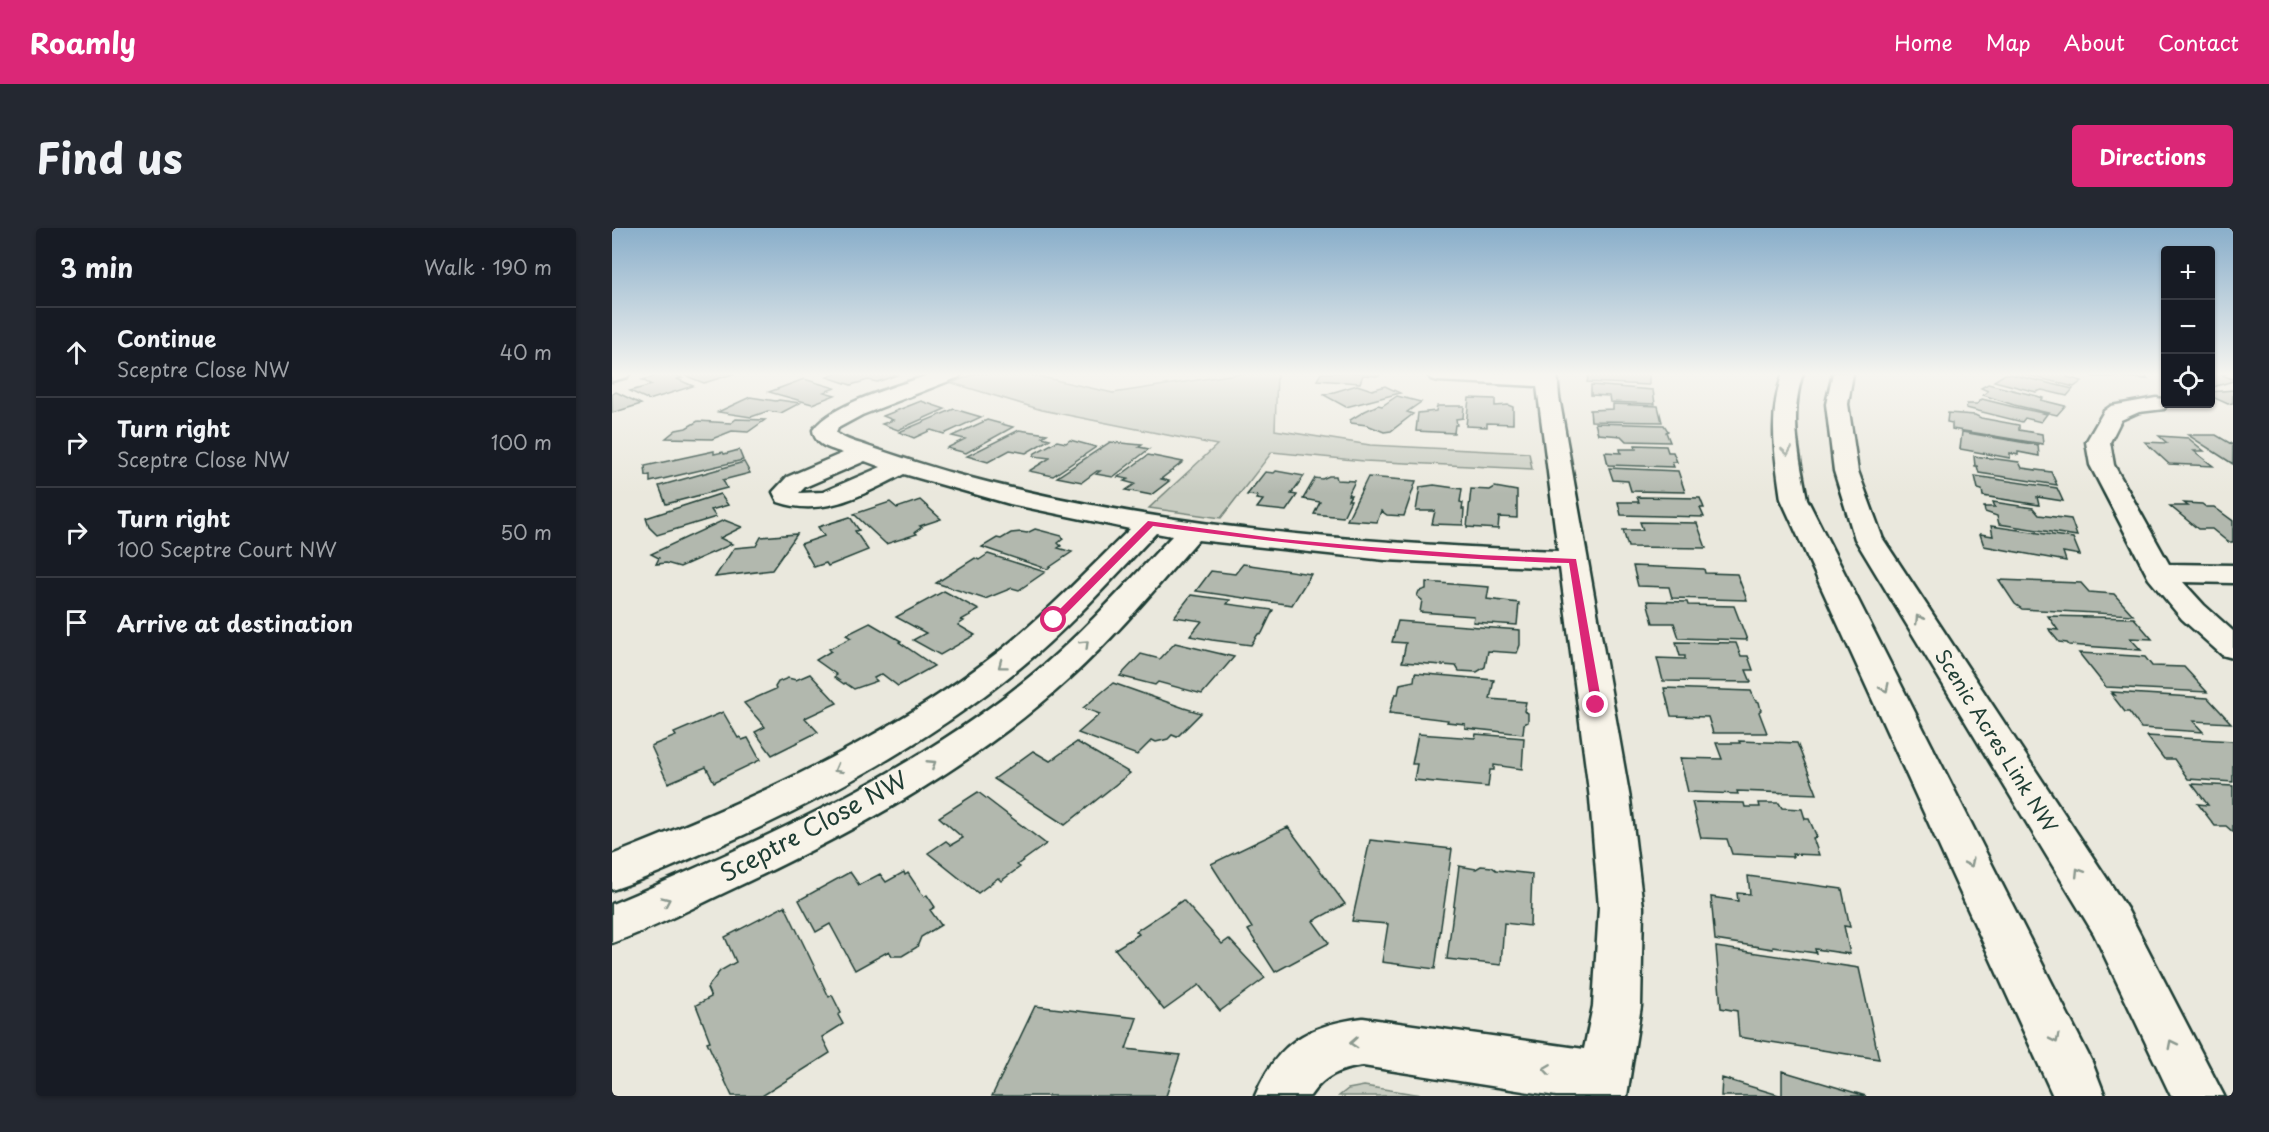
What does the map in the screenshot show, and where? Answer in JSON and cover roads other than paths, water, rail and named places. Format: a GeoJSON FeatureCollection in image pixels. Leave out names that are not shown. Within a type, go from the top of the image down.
{"type":"FeatureCollection","features":[{"type":"Feature","properties":{"kind":"street"},"geometry":{"type":"LineString","coordinates":[[848,414],[830,423],[824,430],[825,436],[831,441],[900,466],[1024,499],[1107,517],[1282,542],[1481,558],[1573,560]]}},
{"type":"Feature","properties":{"kind":"street"},"geometry":{"type":"LineString","coordinates":[[1281,1096],[1301,1066],[1319,1052],[1341,1044],[1363,1042],[1603,1087],[1617,1005],[1621,907],[1610,800],[1552,414]]}},
{"type":"Feature","properties":{"kind":"street"},"geometry":{"type":"LineString","coordinates":[[1786,414],[1784,432],[1794,499],[2074,1080],[2079,1096]]}},
{"type":"Feature","properties":{"kind":"street","name":"Scenic Acres Link NW"},"geometry":{"type":"LineString","coordinates":[[1838,414],[1846,471],[1869,539],[2111,922],[2198,1096]]}},
{"type":"Feature","properties":{"kind":"street"},"geometry":{"type":"LineString","coordinates":[[2118,414],[2112,416],[2098,442],[2102,465],[2158,573],[2193,612],[2233,648]]}},
{"type":"Feature","properties":{"kind":"street"},"geometry":{"type":"LineString","coordinates":[[862,453],[796,482],[786,492],[787,496],[793,500],[811,501],[833,497],[900,466]]}},
{"type":"Feature","properties":{"kind":"street","name":"Sceptre Close NW"},"geometry":{"type":"LineString","coordinates":[[612,873],[714,831],[791,795],[889,741],[964,694],[1011,658],[1054,620],[1151,523]]}},
{"type":"Feature","properties":{"kind":"street","name":"Sceptre Close NW"},"geometry":{"type":"LineString","coordinates":[[612,924],[758,861],[855,809],[928,766],[1007,712],[1055,672],[1095,634],[1193,530]]}},
{"type":"Feature","properties":{"kind":"street"},"geometry":{"type":"LineString","coordinates":[[2158,573],[2233,574]]}},
{"type":"Feature","properties":{"kind":"street"},"geometry":{"type":"LineString","coordinates":[[964,694],[1007,712]]}}]}
